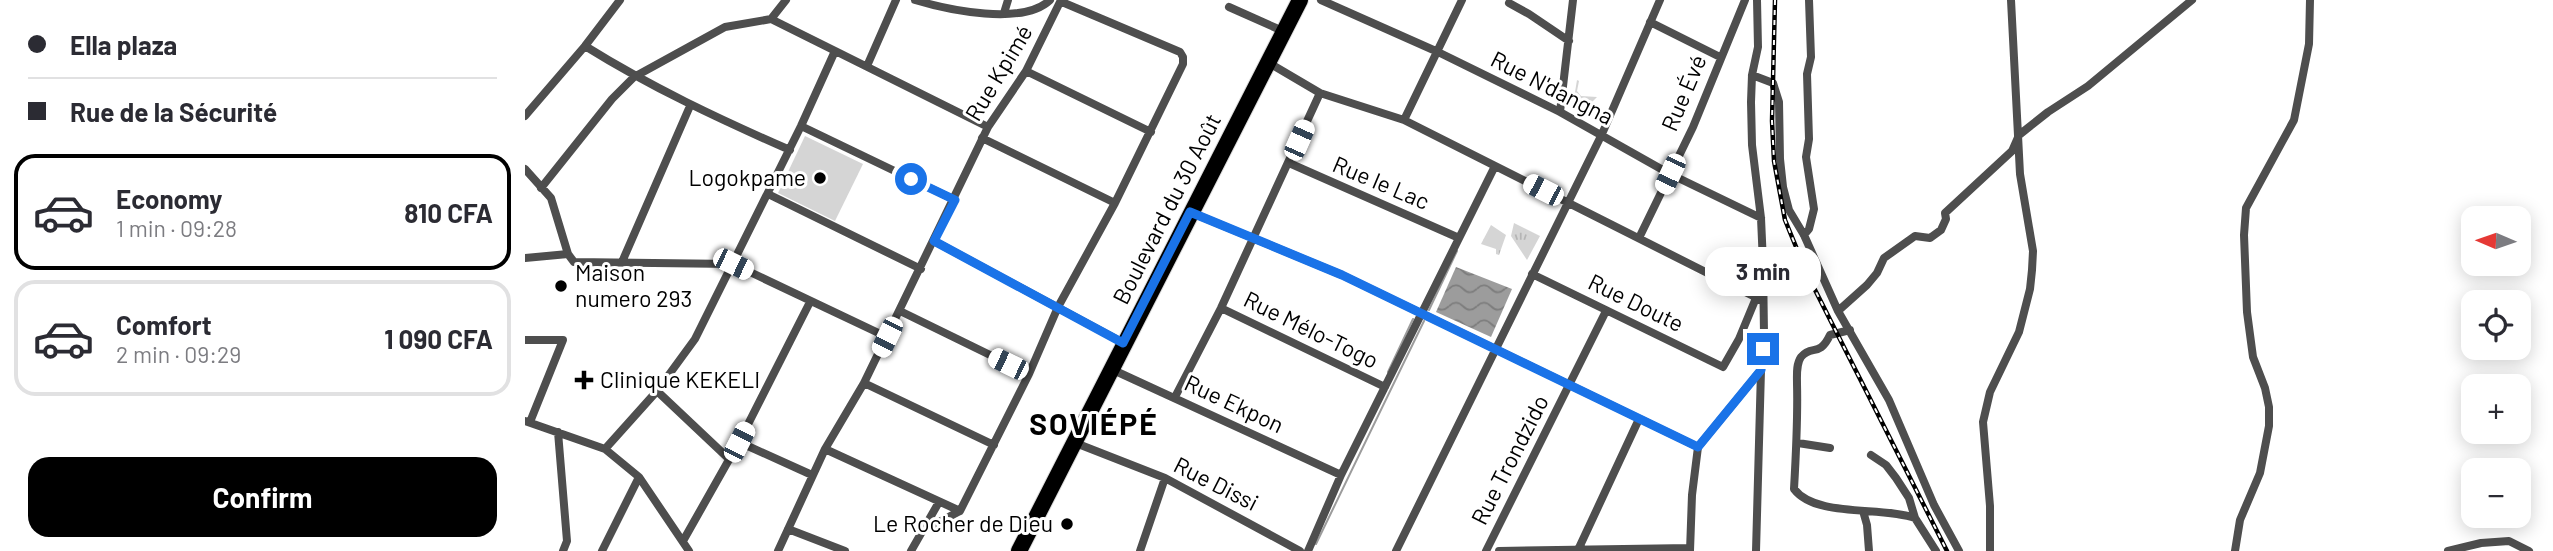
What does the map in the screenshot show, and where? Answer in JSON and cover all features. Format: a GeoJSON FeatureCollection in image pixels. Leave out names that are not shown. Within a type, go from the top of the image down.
{"type":"FeatureCollection","features":[{"type":"Feature","properties":{"kind":"highway","name":"Boulevard du 30 Août"},"geometry":{"type":"LineString","coordinates":[[1011,551],[1120,341],[1290,0]]}},
{"type":"Feature","properties":{"kind":"highway","name":"Boulevard du 30 Août"},"geometry":{"type":"LineString","coordinates":[[1186,210],[1269,63],[1300,0]]}},
{"type":"Feature","properties":{"kind":"highway","name":"Boulevard du 30 Août"},"geometry":{"type":"LineString","coordinates":[[1020,551],[1111,369],[1120,341]]}},
{"type":"Feature","properties":{"kind":"street"},"geometry":{"type":"LineString","coordinates":[[525,116],[620,0]]}},
{"type":"Feature","properties":{"kind":"street"},"geometry":{"type":"LineString","coordinates":[[771,19],[786,0]]}},
{"type":"Feature","properties":{"kind":"street"},"geometry":{"type":"LineString","coordinates":[[867,66],[896,0]]}},
{"type":"Feature","properties":{"kind":"street"},"geometry":{"type":"LineString","coordinates":[[915,0],[942,8],[1004,13],[1033,11],[1050,0]]}},
{"type":"Feature","properties":{"kind":"street"},"geometry":{"type":"LineString","coordinates":[[1004,13],[1008,0]]}},
{"type":"Feature","properties":{"kind":"street","name":"Rue N'dangna"},"geometry":{"type":"LineString","coordinates":[[1321,0],[1438,52],[1560,112],[1670,174],[1761,218]]}},
{"type":"Feature","properties":{"kind":"street"},"geometry":{"type":"LineString","coordinates":[[1403,120],[1462,0]]}},
{"type":"Feature","properties":{"kind":"street"},"geometry":{"type":"LineString","coordinates":[[1560,112],[1573,0]]}},
{"type":"Feature","properties":{"kind":"street"},"geometry":{"type":"LineString","coordinates":[[1396,551],[1602,134],[1660,0]]}},
{"type":"Feature","properties":{"kind":"street","name":"Rue Évé"},"geometry":{"type":"LineString","coordinates":[[1639,238],[1693,127],[1745,0]]}},
{"type":"Feature","properties":{"kind":"street"},"geometry":{"type":"LineString","coordinates":[[1756,551],[1764,334],[1760,300],[1761,218],[1752,145],[1752,75],[1758,47],[1757,0]]}},
{"type":"Feature","properties":{"kind":"street"},"geometry":{"type":"LineString","coordinates":[[1804,235],[1809,229],[1814,209],[1806,156],[1809,139],[1809,0]]}},
{"type":"Feature","properties":{"kind":"street"},"geometry":{"type":"LineString","coordinates":[[1990,551],[1990,506],[1983,422],[1990,391],[2019,332],[2030,289],[2033,251],[2020,174],[2011,0]]}},
{"type":"Feature","properties":{"kind":"street"},"geometry":{"type":"LineString","coordinates":[[1838,311],[1867,285],[1884,258],[1916,236],[1930,238],[1941,230],[1946,219],[1945,212],[2012,150],[2018,135],[2088,86],[2192,0]]}},
{"type":"Feature","properties":{"kind":"street"},"geometry":{"type":"LineString","coordinates":[[2235,551],[2240,520],[2260,473],[2269,426],[2267,397],[2253,356],[2247,312],[2244,235],[2246,208],[2294,120],[2309,44],[2311,0]]}},
{"type":"Feature","properties":{"kind":"street"},"geometry":{"type":"LineString","coordinates":[[920,532],[960,511],[1029,374],[1058,307],[1115,203],[1183,64],[1184,57],[1180,52],[1061,1]]}},
{"type":"Feature","properties":{"kind":"street","name":"Rue Kpimé"},"geometry":{"type":"LineString","coordinates":[[778,551],[825,449],[864,383],[921,269],[982,138],[1025,71],[1061,1]]}},
{"type":"Feature","properties":{"kind":"street"},"geometry":{"type":"LineString","coordinates":[[1509,3],[1529,13],[1569,41]]}},
{"type":"Feature","properties":{"kind":"street"},"geometry":{"type":"LineString","coordinates":[[1229,7],[1276,28]]}},
{"type":"Feature","properties":{"kind":"street"},"geometry":{"type":"LineString","coordinates":[[541,188],[612,99],[634,77],[725,27],[771,19],[988,127]]}},
{"type":"Feature","properties":{"kind":"street"},"geometry":{"type":"LineString","coordinates":[[1650,22],[1720,57]]}},
{"type":"Feature","properties":{"kind":"street"},"geometry":{"type":"LineString","coordinates":[[585,46],[634,77],[690,106],[790,150]]}},
{"type":"Feature","properties":{"kind":"street"},"geometry":{"type":"LineString","coordinates":[[605,449],[657,391],[695,339],[790,150],[835,51]]}},
{"type":"Feature","properties":{"kind":"street"},"geometry":{"type":"LineString","coordinates":[[1269,63],[1320,93],[1403,120],[1760,300]]}},
{"type":"Feature","properties":{"kind":"street"},"geometry":{"type":"LineString","coordinates":[[1025,71],[1151,132]]}},
{"type":"Feature","properties":{"kind":"street"},"geometry":{"type":"LineString","coordinates":[[1752,75],[1773,83],[1778,95],[1783,187],[1789,210],[1804,235],[1838,311],[1889,400],[1934,505],[1959,551]]}},
{"type":"Feature","properties":{"kind":"street"},"geometry":{"type":"LineString","coordinates":[[1175,397],[1221,308],[1320,93]]}},
{"type":"Feature","properties":{"kind":"street"},"geometry":{"type":"LineString","coordinates":[[622,262],[690,106]]}},
{"type":"Feature","properties":{"kind":"street"},"geometry":{"type":"LineString","coordinates":[[801,126],[955,200]]}},
{"type":"Feature","properties":{"kind":"street"},"geometry":{"type":"LineString","coordinates":[[982,138],[1115,203]]}},
{"type":"Feature","properties":{"kind":"street","name":"Rue le Lac"},"geometry":{"type":"LineString","coordinates":[[1289,163],[1459,237]]}},
{"type":"Feature","properties":{"kind":"street"},"geometry":{"type":"LineString","coordinates":[[1308,551],[1341,475],[1495,166]]}},
{"type":"Feature","properties":{"kind":"street"},"geometry":{"type":"LineString","coordinates":[[525,169],[551,198],[568,254],[577,263],[733,264],[887,337]]}},
{"type":"Feature","properties":{"kind":"street"},"geometry":{"type":"LineString","coordinates":[[768,194],[921,269]]}},
{"type":"Feature","properties":{"kind":"street"},"geometry":{"type":"LineString","coordinates":[[1186,210],[1342,275],[1698,447]]}},
{"type":"Feature","properties":{"kind":"street"},"geometry":{"type":"LineString","coordinates":[[934,241],[1120,341]]}},
{"type":"Feature","properties":{"kind":"street"},"geometry":{"type":"LineString","coordinates":[[525,258],[568,254]]}},
{"type":"Feature","properties":{"kind":"street","name":"Rue Doute"},"geometry":{"type":"LineString","coordinates":[[1532,274],[1723,367],[1760,300]]}},
{"type":"Feature","properties":{"kind":"street"},"geometry":{"type":"LineString","coordinates":[[683,541],[728,457],[739,442],[810,302]]}},
{"type":"Feature","properties":{"kind":"street","name":"Rue Mélo-Togo"},"geometry":{"type":"LineString","coordinates":[[1221,308],[1385,387]]}},
{"type":"Feature","properties":{"kind":"street"},"geometry":{"type":"LineString","coordinates":[[900,311],[1029,374]]}},
{"type":"Feature","properties":{"kind":"street","name":"Rue Trondzido"},"geometry":{"type":"LineString","coordinates":[[1486,551],[1606,311]]}},
{"type":"Feature","properties":{"kind":"street"},"geometry":{"type":"LineString","coordinates":[[1850,330],[1830,335],[1820,350],[1802,356],[1797,368],[1798,443],[1794,489],[1798,495],[1836,509],[1915,518]]}},
{"type":"Feature","properties":{"kind":"street"},"geometry":{"type":"LineString","coordinates":[[525,340],[563,340],[528,422],[605,449],[639,477],[689,551]]}},
{"type":"Feature","properties":{"kind":"street","name":"Rue Ekpon"},"geometry":{"type":"LineString","coordinates":[[1111,369],[1341,475]]}},
{"type":"Feature","properties":{"kind":"street"},"geometry":{"type":"LineString","coordinates":[[1499,551],[1690,550],[1692,495],[1698,447],[1761,370]]}},
{"type":"Feature","properties":{"kind":"street"},"geometry":{"type":"LineString","coordinates":[[864,383],[993,445]]}},
{"type":"Feature","properties":{"kind":"street"},"geometry":{"type":"LineString","coordinates":[[657,391],[728,457]]}},
{"type":"Feature","properties":{"kind":"street"},"geometry":{"type":"LineString","coordinates":[[1578,550],[1639,419]]}},
{"type":"Feature","properties":{"kind":"street"},"geometry":{"type":"LineString","coordinates":[[558,432],[567,541],[563,551]]}},
{"type":"Feature","properties":{"kind":"street"},"geometry":{"type":"LineString","coordinates":[[739,442],[812,475]]}},
{"type":"Feature","properties":{"kind":"street","name":"Rue Dissi"},"geometry":{"type":"LineString","coordinates":[[1073,442],[1165,478],[1300,551]]}},
{"type":"Feature","properties":{"kind":"street"},"geometry":{"type":"LineString","coordinates":[[1798,443],[1830,448]]}},
{"type":"Feature","properties":{"kind":"street"},"geometry":{"type":"LineString","coordinates":[[825,449],[960,511]]}},
{"type":"Feature","properties":{"kind":"street"},"geometry":{"type":"LineString","coordinates":[[1871,456],[1886,465],[1896,478],[1909,498],[1915,518],[1936,551]]}},
{"type":"Feature","properties":{"kind":"street"},"geometry":{"type":"LineString","coordinates":[[602,551],[639,477]]}},
{"type":"Feature","properties":{"kind":"street"},"geometry":{"type":"LineString","coordinates":[[1140,551],[1165,478]]}},
{"type":"Feature","properties":{"kind":"street"},"geometry":{"type":"LineString","coordinates":[[911,551],[939,502]]}},
{"type":"Feature","properties":{"kind":"street"},"geometry":{"type":"LineString","coordinates":[[1863,511],[1869,551]]}},
{"type":"Feature","properties":{"kind":"street"},"geometry":{"type":"LineString","coordinates":[[788,529],[845,551]]}},
{"type":"Feature","properties":{"kind":"street"},"geometry":{"type":"LineString","coordinates":[[2448,551],[2481,543],[2509,541],[2529,551]]}},
{"type":"Feature","properties":{"kind":"green space"},"geometry":{"type":"Polygon","coordinates":[[[1577,80],[1577,91],[1581,96],[1597,97],[1592,102],[1594,107],[1591,113],[1573,104],[1577,80]]]}},
{"type":"Feature","properties":{"kind":"green space","name":"Logokpame"},"geometry":{"type":"Polygon","coordinates":[[[805,136],[863,164],[835,221],[778,193],[805,136]]]}},
{"type":"Feature","properties":{"kind":"green space"},"geometry":{"type":"Polygon","coordinates":[[[1514,223],[1540,236],[1527,260],[1511,236],[1514,223]]]}},
{"type":"Feature","properties":{"kind":"green space"},"geometry":{"type":"Polygon","coordinates":[[[1491,225],[1506,235],[1499,255],[1496,254],[1496,249],[1481,244],[1491,225]]]}},
{"type":"Feature","properties":{"kind":"water"},"geometry":{"type":"Polygon","coordinates":[[[1456,267],[1512,289],[1491,337],[1436,312],[1456,267]]]}},
{"type":"Feature","properties":{"kind":"waterway"},"geometry":{"type":"LineString","coordinates":[[1429,310],[1457,251]]}},
{"type":"Feature","properties":{"kind":"waterway"},"geometry":{"type":"LineString","coordinates":[[1388,372],[1413,319]]}},
{"type":"Feature","properties":{"kind":"waterway"},"geometry":{"type":"LineString","coordinates":[[1316,544],[1424,321]]}},
{"type":"Feature","properties":{"kind":"railway"},"geometry":{"type":"LineString","coordinates":[[1775,0],[1772,121],[1774,161],[1785,220],[1808,276],[1947,551]]}},
{"type":"Feature","properties":{"kind":"place","name":"Logokpame"},"geometry":{"type":"Point","coordinates":[820,178]}},
{"type":"Feature","properties":{"kind":"place","name":"Maison numero 293"},"geometry":{"type":"Point","coordinates":[561,286]}},
{"type":"Feature","properties":{"kind":"place","name":"Clinique KEKELI"},"geometry":{"type":"Point","coordinates":[584,380]}},
{"type":"Feature","properties":{"kind":"place","name":"Le Rocher de Dieu"},"geometry":{"type":"Point","coordinates":[1067,524]}},
{"type":"Feature","properties":{"kind":"district","name":"SOVIÉPÉ"},"geometry":{"type":"Point","coordinates":[1094,425]}},
{"type":"Feature","properties":{"kind":"route"},"geometry":{"type":"LineString","coordinates":[[911,179],[955,200],[934,241],[1123,343],[1190,212],[1342,275],[1698,447],[1761,370],[1763,349]]}}]}
